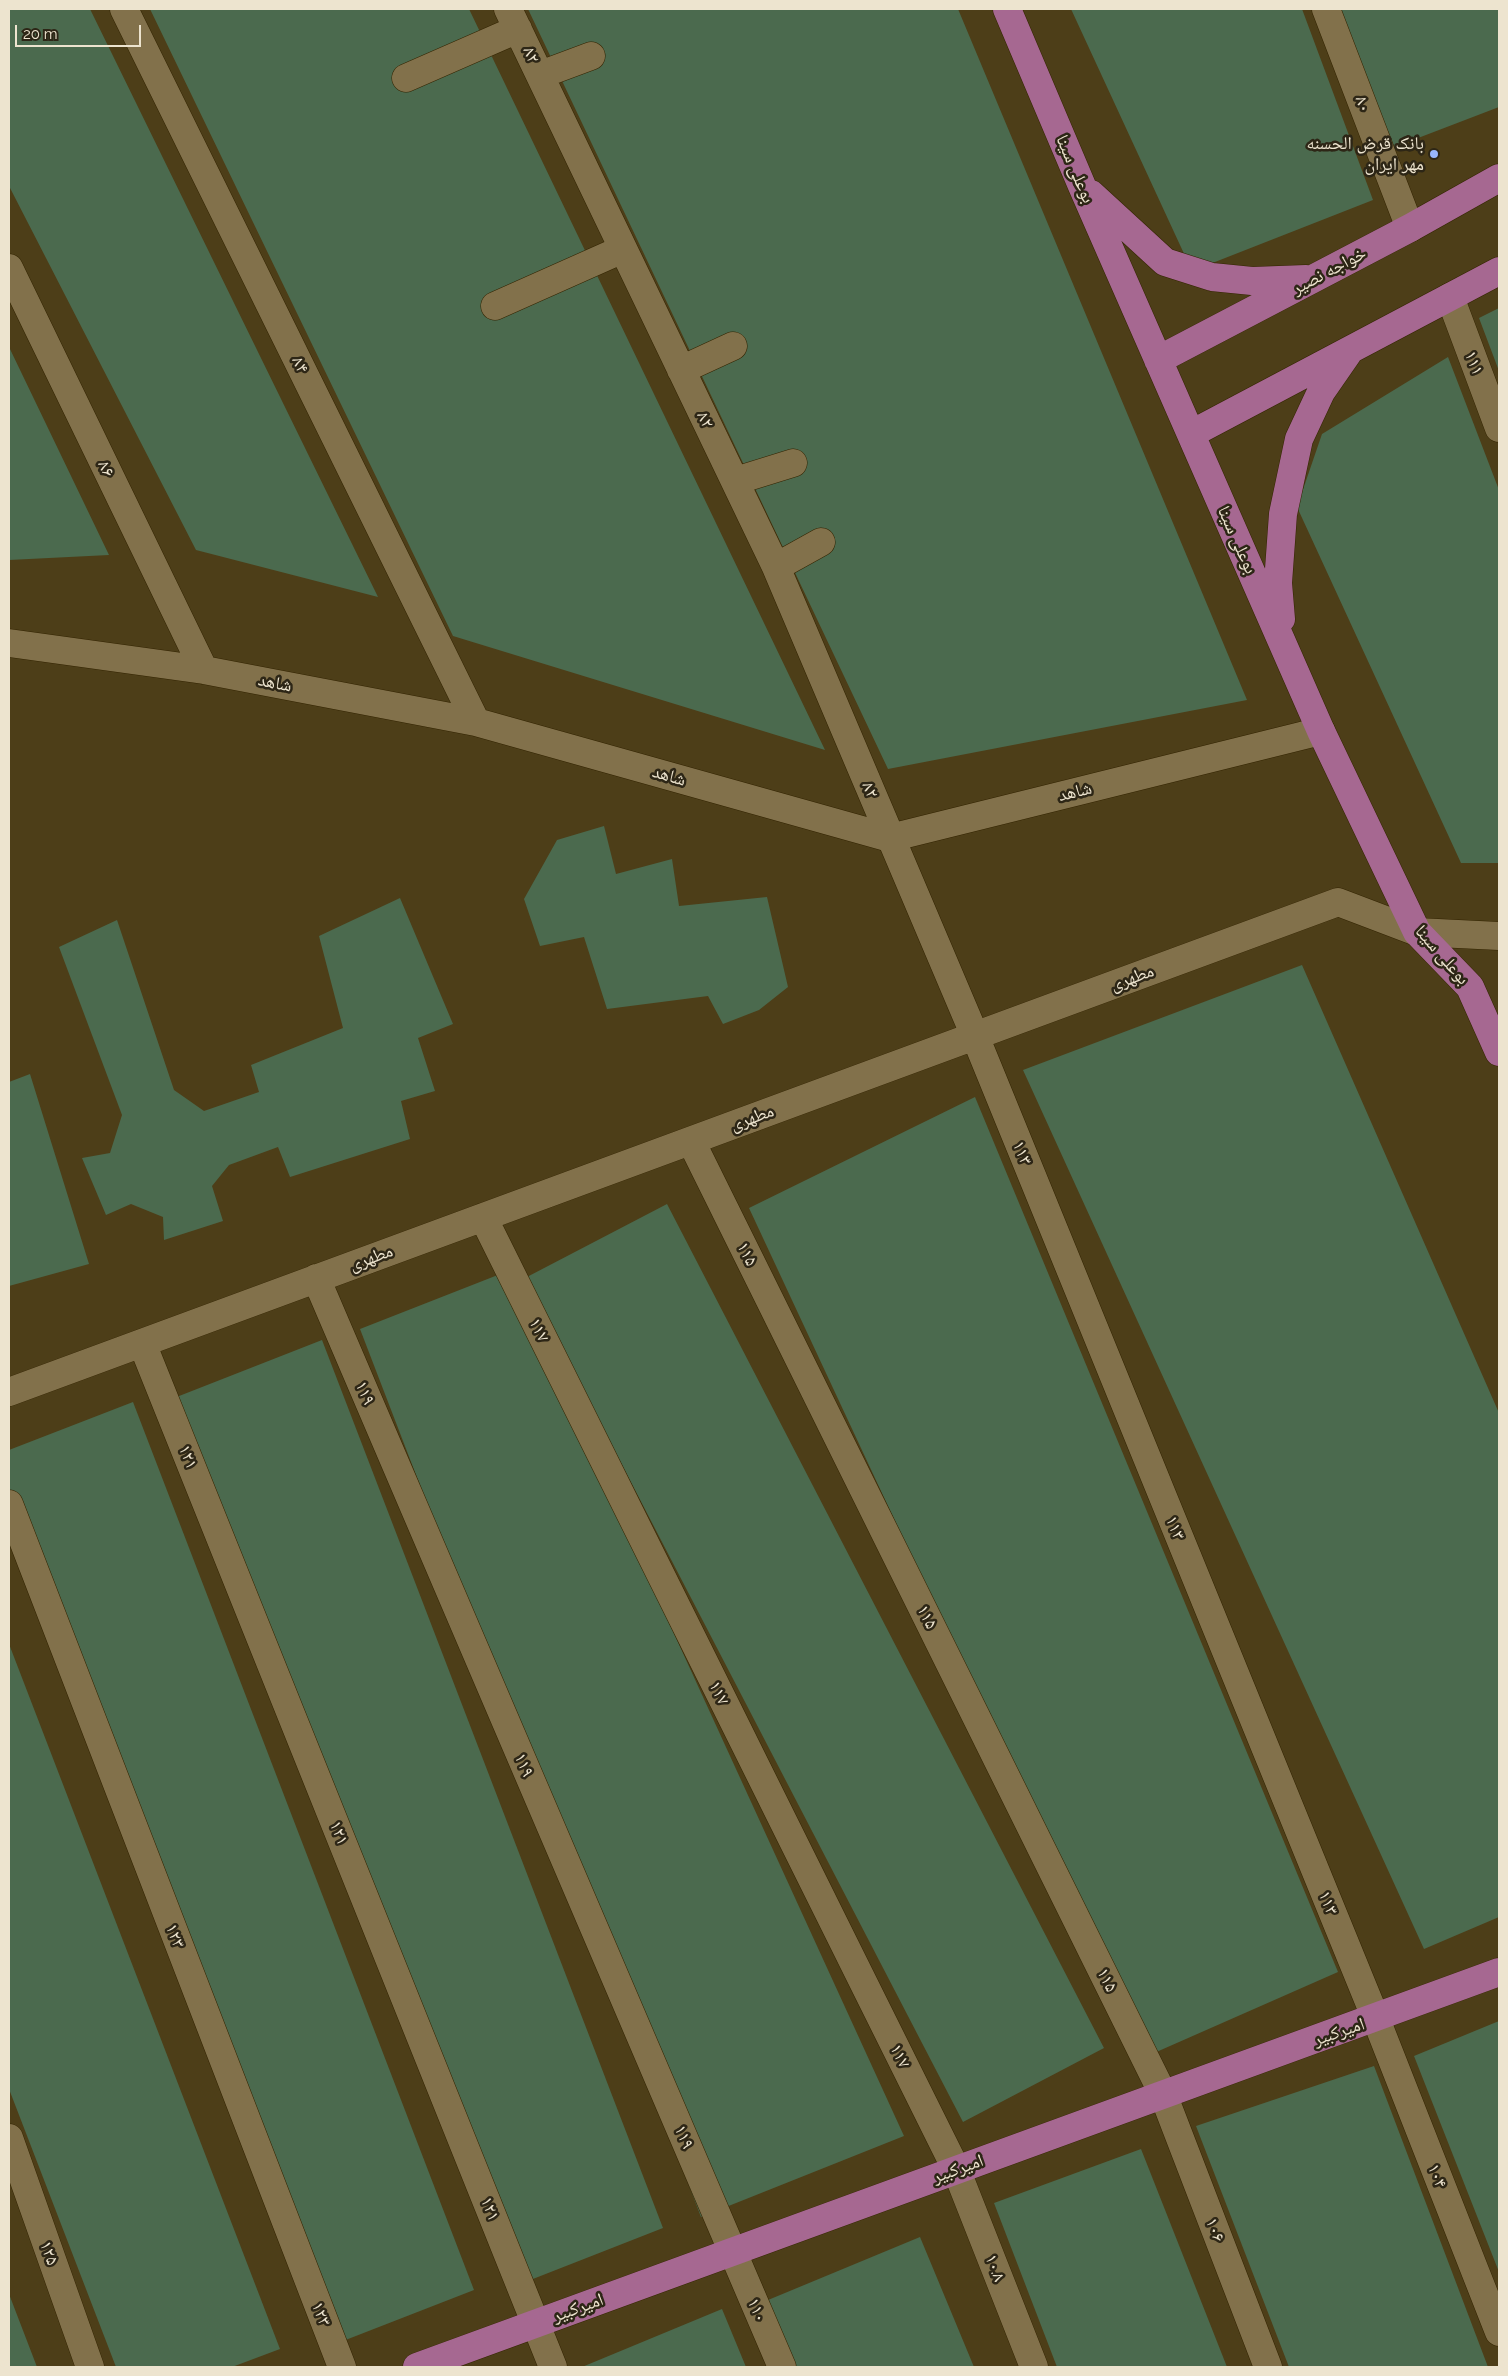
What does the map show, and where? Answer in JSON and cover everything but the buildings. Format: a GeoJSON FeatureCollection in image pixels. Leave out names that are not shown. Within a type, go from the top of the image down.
{"type":"FeatureCollection","features":[{"type":"Feature","properties":{"kind":"main road","name":"بوعلی سینا"},"geometry":{"type":"LineString","coordinates":[[1007,9],[1190,434],[1322,731],[1418,932],[1470,987],[1499,1052]]}},
{"type":"Feature","properties":{"kind":"main road","name":"خواجه نصیر"},"geometry":{"type":"LineString","coordinates":[[1158,360],[1410,228],[1499,178]]}},
{"type":"Feature","properties":{"kind":"main road"},"geometry":{"type":"LineString","coordinates":[[1082,186],[1165,262],[1212,277],[1252,281],[1316,278]]}},
{"type":"Feature","properties":{"kind":"main road"},"geometry":{"type":"LineString","coordinates":[[1190,434],[1499,271]]}},
{"type":"Feature","properties":{"kind":"main road"},"geometry":{"type":"LineString","coordinates":[[1283,644],[1278,583],[1283,514],[1299,439],[1321,392],[1350,350]]}},
{"type":"Feature","properties":{"kind":"main road","name":"امیرکبیر"},"geometry":{"type":"LineString","coordinates":[[417,2367],[956,2169],[1376,2019],[1499,1972]]}},
{"type":"Feature","properties":{"kind":"street","name":"۸۴"},"geometry":{"type":"LineString","coordinates":[[124,9],[476,722]]}},
{"type":"Feature","properties":{"kind":"street","name":"۸۰"},"geometry":{"type":"LineString","coordinates":[[1326,9],[1410,228]]}},
{"type":"Feature","properties":{"kind":"street","name":"۸۲"},"geometry":{"type":"LineString","coordinates":[[513,19],[776,567],[975,1036]]}},
{"type":"Feature","properties":{"kind":"street"},"geometry":{"type":"LineString","coordinates":[[406,78],[513,19]]}},
{"type":"Feature","properties":{"kind":"street"},"geometry":{"type":"LineString","coordinates":[[540,75],[591,56]]}},
{"type":"Feature","properties":{"kind":"street"},"geometry":{"type":"LineString","coordinates":[[495,306],[623,249]]}},
{"type":"Feature","properties":{"kind":"street","name":"۸۶"},"geometry":{"type":"LineString","coordinates":[[9,268],[204,670]]}},
{"type":"Feature","properties":{"kind":"street","name":"۱۱۱"},"geometry":{"type":"LineString","coordinates":[[1450,298],[1499,428]]}},
{"type":"Feature","properties":{"kind":"street"},"geometry":{"type":"LineString","coordinates":[[681,370],[733,346]]}},
{"type":"Feature","properties":{"kind":"street"},"geometry":{"type":"LineString","coordinates":[[735,482],[793,463]]}},
{"type":"Feature","properties":{"kind":"street"},"geometry":{"type":"LineString","coordinates":[[776,567],[821,542]]}},
{"type":"Feature","properties":{"kind":"street","name":"شاهد"},"geometry":{"type":"LineString","coordinates":[[9,643],[204,670],[476,722],[890,838],[1322,731]]}},
{"type":"Feature","properties":{"kind":"street","name":"مطهری"},"geometry":{"type":"LineString","coordinates":[[9,1392],[1338,902],[1418,932],[1499,936]]}},
{"type":"Feature","properties":{"kind":"street","name":"۱۱۳"},"geometry":{"type":"LineString","coordinates":[[975,1036],[1376,2019]]}},
{"type":"Feature","properties":{"kind":"street","name":"۱۱۵"},"geometry":{"type":"LineString","coordinates":[[691,1141],[1163,2094]]}},
{"type":"Feature","properties":{"kind":"street","name":"۱۱۷"},"geometry":{"type":"LineString","coordinates":[[483,1217],[956,2169]]}},
{"type":"Feature","properties":{"kind":"street","name":"۱۱۹"},"geometry":{"type":"LineString","coordinates":[[316,1278],[732,2252]]}},
{"type":"Feature","properties":{"kind":"street","name":"۱۲۱"},"geometry":{"type":"LineString","coordinates":[[142,1343],[553,2367]]}},
{"type":"Feature","properties":{"kind":"street","name":"۱۲۳"},"geometry":{"type":"LineString","coordinates":[[9,1504],[342,2367]]}},
{"type":"Feature","properties":{"kind":"street","name":"۱۰۴"},"geometry":{"type":"LineString","coordinates":[[1376,2019],[1499,2332]]}},
{"type":"Feature","properties":{"kind":"street","name":"۱۰۶"},"geometry":{"type":"LineString","coordinates":[[1163,2094],[1268,2367]]}},
{"type":"Feature","properties":{"kind":"street","name":"۱۲۵"},"geometry":{"type":"LineString","coordinates":[[9,2138],[90,2367]]}},
{"type":"Feature","properties":{"kind":"street","name":"۱۰.۸"},"geometry":{"type":"LineString","coordinates":[[956,2169],[1034,2367]]}},
{"type":"Feature","properties":{"kind":"street","name":"۱۱۰"},"geometry":{"type":"LineString","coordinates":[[732,2252],[782,2367]]}},
{"type":"Feature","properties":{"kind":"place","name":"بانک قرض الحسنه مهر ایران"},"geometry":{"type":"Point","coordinates":[1434,154]}}]}
